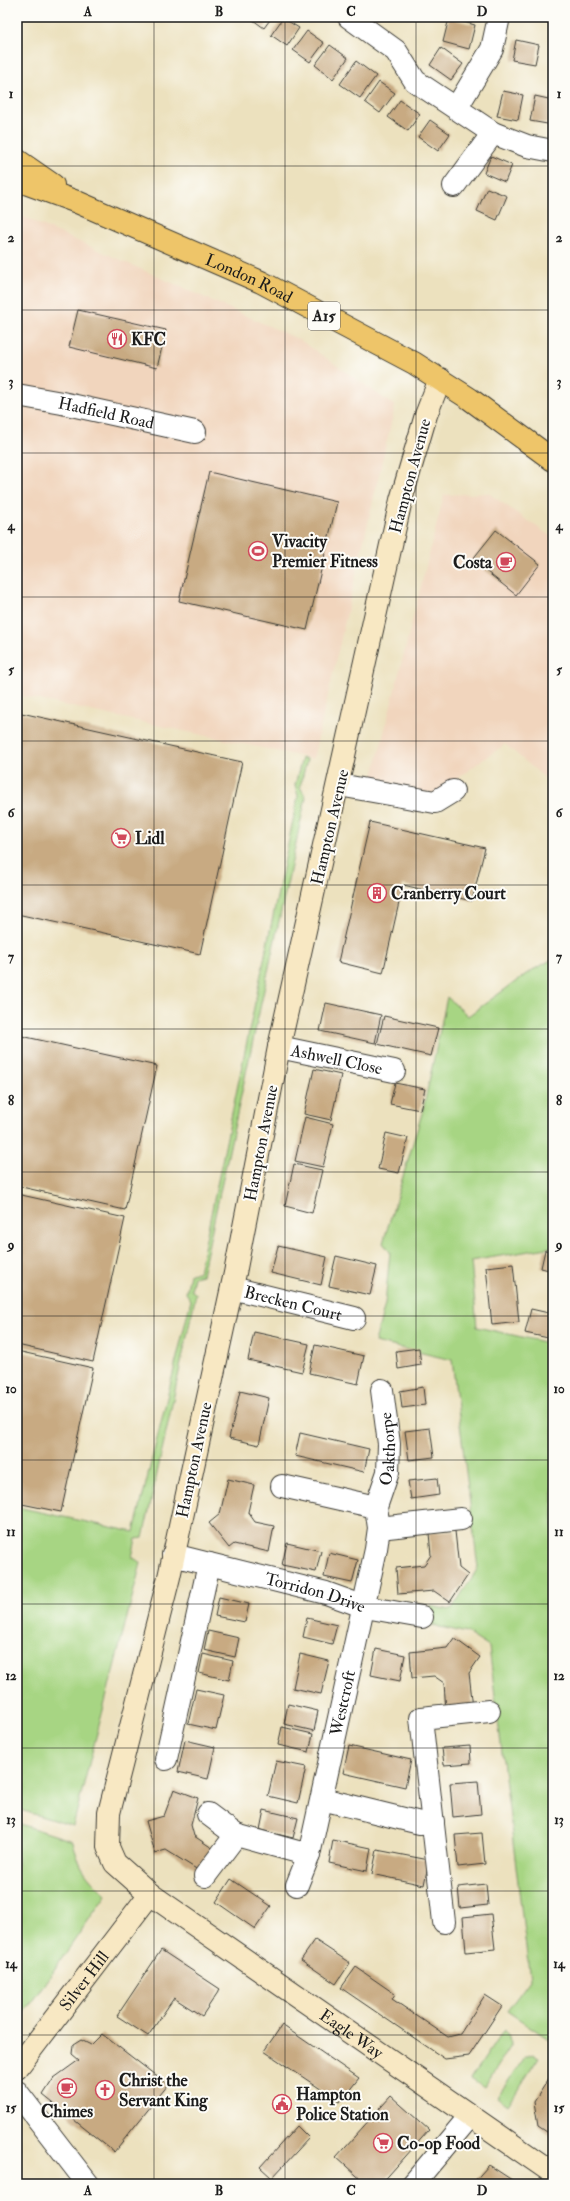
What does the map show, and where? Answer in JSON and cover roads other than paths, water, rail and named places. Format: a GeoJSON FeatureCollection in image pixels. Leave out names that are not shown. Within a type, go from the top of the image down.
{"type":"FeatureCollection","features":[{"type":"Feature","properties":{"kind":"main road","name":"London Road"},"geometry":{"type":"LineString","coordinates":[[17,160],[77,202]]}},
{"type":"Feature","properties":{"kind":"main road","name":"London Road"},"geometry":{"type":"LineString","coordinates":[[17,180],[77,202],[261,282],[414,363],[440,379],[553,460]]}},
{"type":"Feature","properties":{"kind":"street"},"geometry":{"type":"LineString","coordinates":[[349,17],[396,51],[415,81],[457,107],[493,133],[527,146],[553,151]]}},
{"type":"Feature","properties":{"kind":"street"},"geometry":{"type":"LineString","coordinates":[[457,107],[492,49],[498,17]]}},
{"type":"Feature","properties":{"kind":"street"},"geometry":{"type":"LineString","coordinates":[[454,186],[493,133]]}},
{"type":"Feature","properties":{"kind":"street","name":"Hampton Avenue"},"geometry":{"type":"LineString","coordinates":[[150,1894],[115,1863],[108,1847],[109,1813],[173,1555],[232,1288],[279,1047],[339,785],[401,500],[426,415],[440,379]]}},
{"type":"Feature","properties":{"kind":"street","name":"Hadfield Road"},"geometry":{"type":"LineString","coordinates":[[17,395],[62,402],[195,432]]}},
{"type":"Feature","properties":{"kind":"street"},"geometry":{"type":"LineString","coordinates":[[339,785],[435,802],[453,791]]}},
{"type":"Feature","properties":{"kind":"street","name":"Ashwell Close"},"geometry":{"type":"LineString","coordinates":[[279,1047],[394,1072]]}},
{"type":"Feature","properties":{"kind":"street","name":"Brecken Court"},"geometry":{"type":"LineString","coordinates":[[232,1288],[354,1318]]}},
{"type":"Feature","properties":{"kind":"street","name":"Oakthorpe"},"geometry":{"type":"LineString","coordinates":[[365,1607],[377,1517],[388,1472],[389,1444],[382,1390]]}},
{"type":"Feature","properties":{"kind":"street","name":"Oakthorpe"},"geometry":{"type":"LineString","coordinates":[[282,1486],[377,1517],[461,1519]]}},
{"type":"Feature","properties":{"kind":"street","name":"Torridon Drive"},"geometry":{"type":"LineString","coordinates":[[173,1555],[326,1593],[365,1607],[422,1617]]}},
{"type":"Feature","properties":{"kind":"street"},"geometry":{"type":"LineString","coordinates":[[166,1759],[209,1564]]}},
{"type":"Feature","properties":{"kind":"street","name":"Westcroft"},"geometry":{"type":"LineString","coordinates":[[296,1885],[309,1855],[365,1607]]}},
{"type":"Feature","properties":{"kind":"street"},"geometry":{"type":"LineString","coordinates":[[444,1922],[421,1718],[489,1712]]}},
{"type":"Feature","properties":{"kind":"street"},"geometry":{"type":"LineString","coordinates":[[322,1799],[420,1823],[433,1822]]}},
{"type":"Feature","properties":{"kind":"street"},"geometry":{"type":"LineString","coordinates":[[208,1814],[236,1835],[309,1855]]}},
{"type":"Feature","properties":{"kind":"street"},"geometry":{"type":"LineString","coordinates":[[204,1876],[236,1835]]}},
{"type":"Feature","properties":{"kind":"street","name":"Silver Hill"},"geometry":{"type":"LineString","coordinates":[[17,2068],[150,1894]]}},
{"type":"Feature","properties":{"kind":"street","name":"Eagle Way"},"geometry":{"type":"LineString","coordinates":[[150,1894],[553,2173]]}},
{"type":"Feature","properties":{"kind":"street"},"geometry":{"type":"LineString","coordinates":[[17,2092],[88,2184]]}},
{"type":"Feature","properties":{"kind":"street"},"geometry":{"type":"LineString","coordinates":[[413,2184],[470,2116]]}},
{"type":"Feature","properties":{"kind":"place","name":"KFC"},"geometry":{"type":"Point","coordinates":[117,339]}},
{"type":"Feature","properties":{"kind":"place","name":"Vivacity Premier Fitness"},"geometry":{"type":"Point","coordinates":[258,551]}},
{"type":"Feature","properties":{"kind":"place","name":"Costa"},"geometry":{"type":"Point","coordinates":[506,562]}},
{"type":"Feature","properties":{"kind":"place","name":"Lidl"},"geometry":{"type":"Point","coordinates":[121,838]}},
{"type":"Feature","properties":{"kind":"place","name":"Cranberry Court"},"geometry":{"type":"Point","coordinates":[377,893]}},
{"type":"Feature","properties":{"kind":"place","name":"Chimes"},"geometry":{"type":"Point","coordinates":[67,2088]}},
{"type":"Feature","properties":{"kind":"place","name":"Christ the Servant King"},"geometry":{"type":"Point","coordinates":[105,2090]}},
{"type":"Feature","properties":{"kind":"place","name":"Hampton Police Station"},"geometry":{"type":"Point","coordinates":[282,2104]}},
{"type":"Feature","properties":{"kind":"place","name":"Co-op Food"},"geometry":{"type":"Point","coordinates":[383,2143]}}]}
